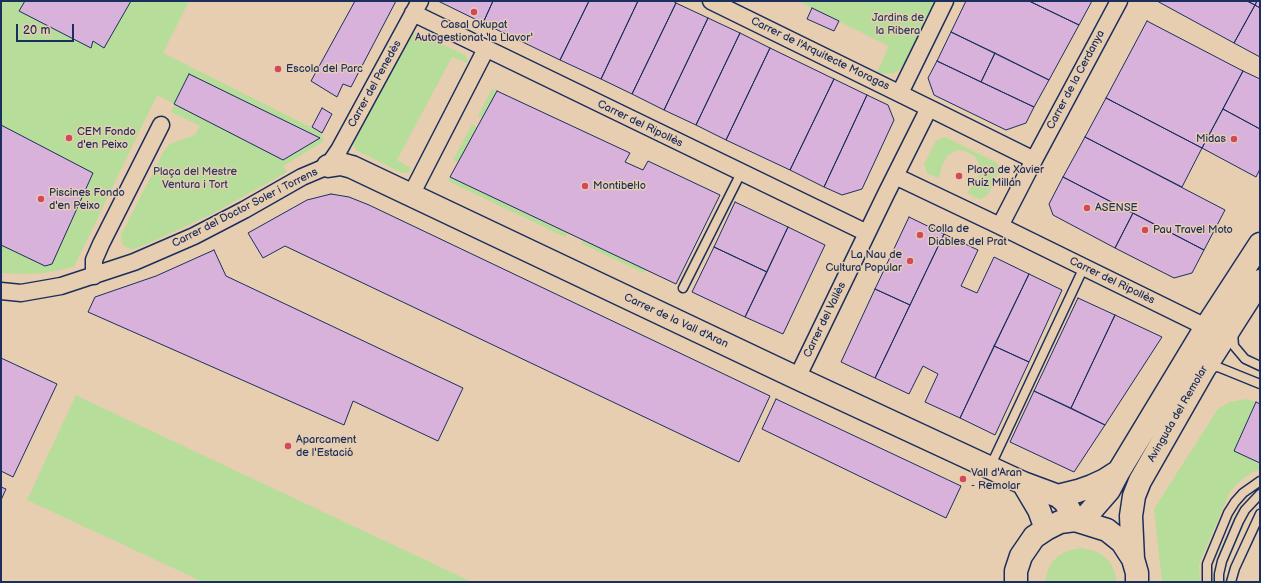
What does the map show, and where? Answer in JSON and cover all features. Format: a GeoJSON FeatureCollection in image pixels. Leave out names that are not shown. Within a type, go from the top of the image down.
{"type":"FeatureCollection","features":[{"type":"Feature","properties":{"kind":"street","name":"Carrer de l'Arquitecte Moragas"},"geometry":{"type":"LineString","coordinates":[[711,1],[929,108]]}},
{"type":"Feature","properties":{"kind":"street"},"geometry":{"type":"LineString","coordinates":[[900,93],[945,1]]}},
{"type":"Feature","properties":{"kind":"street","name":"Carrer de la Cerdanya"},"geometry":{"type":"LineString","coordinates":[[1034,160],[1119,1]]}},
{"type":"Feature","properties":{"kind":"street","name":"Carrer del Ripollès"},"geometry":{"type":"LineString","coordinates":[[416,7],[486,49],[867,234]]}},
{"type":"Feature","properties":{"kind":"street","name":"Carrer del Penedès"},"geometry":{"type":"LineString","coordinates":[[328,166],[339,150],[416,7]]}},
{"type":"Feature","properties":{"kind":"street"},"geometry":{"type":"LineString","coordinates":[[411,195],[486,49]]}},
{"type":"Feature","properties":{"kind":"street"},"geometry":{"type":"LineString","coordinates":[[929,108],[1034,160],[1000,226],[895,176],[929,108]]}},
{"type":"Feature","properties":{"kind":"street"},"geometry":{"type":"LineString","coordinates":[[94,276],[94,260],[101,244],[161,125]]}},
{"type":"Feature","properties":{"kind":"street","name":"Carrer de la Vall d'Aran"},"geometry":{"type":"LineString","coordinates":[[328,166],[341,164],[352,167],[990,468],[1023,483],[1058,496],[1065,502],[1079,520]]}},
{"type":"Feature","properties":{"kind":"street","name":"Carrer del Doctor Soler i Torrens"},"geometry":{"type":"LineString","coordinates":[[1,291],[21,293],[61,286],[134,262],[194,236],[302,177],[328,166]]}},
{"type":"Feature","properties":{"kind":"street","name":"Carrer del Vallès"},"geometry":{"type":"LineString","coordinates":[[797,378],[895,176]]}},
{"type":"Feature","properties":{"kind":"street","name":"Carrer del Ripollès"},"geometry":{"type":"LineString","coordinates":[[1000,226],[1084,268],[1222,328]]}},
{"type":"Feature","properties":{"kind":"street","name":"Avinguda del Remolar"},"geometry":{"type":"LineString","coordinates":[[1133,559],[1131,516],[1134,496],[1140,481],[1204,369],[1260,244]]}},
{"type":"Feature","properties":{"kind":"street","name":"Avinguda del Remolar"},"geometry":{"type":"LineString","coordinates":[[1079,520],[1109,490],[1119,471],[1222,328],[1260,281]]}},
{"type":"Feature","properties":{"kind":"street","name":"Avinguda del Remolar"},"geometry":{"type":"LineString","coordinates":[[1058,496],[1092,486],[1119,471]]}},
{"type":"Feature","properties":{"kind":"street"},"geometry":{"type":"LineString","coordinates":[[1023,483],[1039,510],[1046,529]]}},
{"type":"Feature","properties":{"kind":"street"},"geometry":{"type":"LineString","coordinates":[[1013,578],[1021,556],[1034,537],[1060,522],[1079,520],[1107,530],[1122,542],[1133,559],[1138,582]]}},
{"type":"Feature","properties":{"kind":"lane"},"geometry":{"type":"LineString","coordinates":[[683,288],[741,173]]}},
{"type":"Feature","properties":{"kind":"lane"},"geometry":{"type":"LineString","coordinates":[[990,468],[1084,268]]}},
{"type":"Feature","properties":{"kind":"lane"},"geometry":{"type":"LineString","coordinates":[[1222,328],[1233,336],[1234,346],[1245,359],[1260,366]]}},
{"type":"Feature","properties":{"kind":"lane"},"geometry":{"type":"LineString","coordinates":[[1204,369],[1218,367],[1260,384]]}},
{"type":"Feature","properties":{"kind":"lane"},"geometry":{"type":"LineString","coordinates":[[1207,582],[1207,564],[1228,513],[1235,502],[1244,493],[1260,481]]}},
{"type":"Feature","properties":{"kind":"lane"},"geometry":{"type":"LineString","coordinates":[[1219,582],[1222,561],[1239,521],[1245,510],[1260,494]]}},
{"type":"Feature","properties":{"kind":"lane"},"geometry":{"type":"LineString","coordinates":[[1231,582],[1235,568],[1260,514]]}},
{"type":"Feature","properties":{"kind":"green space","name":"CEM Fondo d'en Peixo"},"geometry":{"type":"Polygon","coordinates":[[[1,1],[189,1],[163,53],[322,133],[323,142],[283,166],[287,172],[212,214],[154,241],[134,249],[130,249],[123,245],[121,235],[165,149],[170,144],[195,135],[200,126],[171,112],[175,104],[157,95],[74,267],[45,273],[1,273],[1,1]]]}},
{"type":"Feature","properties":{"kind":"green space","name":"Jardins de la Ribera"},"geometry":{"type":"Polygon","coordinates":[[[797,1],[935,1],[904,64],[898,71],[885,74],[877,72],[889,46],[797,1]]]}},
{"type":"Feature","properties":{"kind":"green space"},"geometry":{"type":"Polygon","coordinates":[[[416,32],[465,55],[468,61],[467,63],[452,57],[397,160],[411,168],[409,172],[402,173],[356,150],[353,145],[410,35],[416,32]]]}},
{"type":"Feature","properties":{"kind":"green space"},"geometry":{"type":"Polygon","coordinates":[[[492,89],[497,91],[482,118],[478,116],[492,89]]]}},
{"type":"Feature","properties":{"kind":"green space"},"geometry":{"type":"Polygon","coordinates":[[[472,124],[477,127],[458,162],[453,160],[472,124]]]}},
{"type":"Feature","properties":{"kind":"green space"},"geometry":{"type":"Polygon","coordinates":[[[945,137],[997,163],[1000,171],[987,196],[979,199],[967,193],[978,178],[980,171],[979,164],[975,157],[962,150],[955,151],[948,155],[941,167],[941,173],[938,178],[927,173],[924,164],[936,141],[945,137]]]}},
{"type":"Feature","properties":{"kind":"green space"},"geometry":{"type":"Polygon","coordinates":[[[450,177],[568,233],[565,237],[448,181],[450,177]]]}},
{"type":"Feature","properties":{"kind":"green space"},"geometry":{"type":"Polygon","coordinates":[[[583,240],[646,269],[644,273],[582,244],[583,240]]]}},
{"type":"Feature","properties":{"kind":"green space"},"geometry":{"type":"Polygon","coordinates":[[[76,395],[472,582],[203,582],[27,500],[76,395]]]}},
{"type":"Feature","properties":{"kind":"green space"},"geometry":{"type":"Polygon","coordinates":[[[1246,399],[1256,402],[1234,451],[1260,463],[1260,470],[1255,471],[1242,479],[1230,492],[1199,564],[1200,582],[1162,582],[1154,509],[1218,409],[1230,402],[1246,399]]]}},
{"type":"Feature","properties":{"kind":"green space"},"geometry":{"type":"Polygon","coordinates":[[[1081,548],[1101,554],[1109,561],[1114,570],[1117,582],[1045,582],[1048,570],[1053,561],[1061,554],[1081,548]]]}},
{"type":"Feature","properties":{"kind":"building"},"geometry":{"type":"Polygon","coordinates":[[[25,1],[131,1],[104,48],[93,41],[91,48],[19,11],[25,1]]]}},
{"type":"Feature","properties":{"kind":"building"},"geometry":{"type":"Polygon","coordinates":[[[355,1],[396,1],[351,87],[343,84],[337,97],[311,81],[355,1]]]}},
{"type":"Feature","properties":{"kind":"building","name":"Casal Okupat Autogestionat 'la Llavor'"},"geometry":{"type":"Polygon","coordinates":[[[438,1],[493,1],[483,23],[438,1]]]}},
{"type":"Feature","properties":{"kind":"building"},"geometry":{"type":"Polygon","coordinates":[[[493,1],[589,1],[560,60],[483,23],[493,1]]]}},
{"type":"Feature","properties":{"kind":"building"},"geometry":{"type":"Polygon","coordinates":[[[589,1],[638,1],[601,79],[560,60],[589,1]]]}},
{"type":"Feature","properties":{"kind":"building"},"geometry":{"type":"Polygon","coordinates":[[[638,1],[673,1],[676,3],[632,94],[601,79],[638,1]]]}},
{"type":"Feature","properties":{"kind":"building"},"geometry":{"type":"Polygon","coordinates":[[[966,1],[1029,1],[1079,25],[1049,80],[951,32],[966,1]]]}},
{"type":"Feature","properties":{"kind":"building"},"geometry":{"type":"Polygon","coordinates":[[[1029,1],[1092,1],[1079,25],[1029,1]]]}},
{"type":"Feature","properties":{"kind":"building"},"geometry":{"type":"Polygon","coordinates":[[[1157,1],[1247,1],[1255,5],[1234,43],[1157,1]]]}},
{"type":"Feature","properties":{"kind":"building"},"geometry":{"type":"Polygon","coordinates":[[[1247,1],[1257,1],[1255,5],[1247,1]]]}},
{"type":"Feature","properties":{"kind":"building"},"geometry":{"type":"Polygon","coordinates":[[[1257,1],[1260,1],[1260,8],[1255,5],[1257,1]]]}},
{"type":"Feature","properties":{"kind":"building"},"geometry":{"type":"Polygon","coordinates":[[[676,3],[708,18],[664,110],[632,94],[676,3]]]}},
{"type":"Feature","properties":{"kind":"building"},"geometry":{"type":"Polygon","coordinates":[[[1255,5],[1260,8],[1260,57],[1234,43],[1255,5]]]}},
{"type":"Feature","properties":{"kind":"building"},"geometry":{"type":"Polygon","coordinates":[[[812,8],[839,21],[834,31],[807,19],[812,8]]]}},
{"type":"Feature","properties":{"kind":"building"},"geometry":{"type":"Polygon","coordinates":[[[708,18],[740,33],[696,125],[664,110],[708,18]]]}},
{"type":"Feature","properties":{"kind":"building"},"geometry":{"type":"Polygon","coordinates":[[[1147,21],[1243,71],[1202,148],[1106,98],[1147,21]]]}},
{"type":"Feature","properties":{"kind":"building"},"geometry":{"type":"Polygon","coordinates":[[[951,32],[995,53],[981,82],[937,61],[951,32]]]}},
{"type":"Feature","properties":{"kind":"building"},"geometry":{"type":"Polygon","coordinates":[[[740,33],[770,48],[726,140],[696,125],[740,33]]]}},
{"type":"Feature","properties":{"kind":"building"},"geometry":{"type":"Polygon","coordinates":[[[770,48],[834,79],[790,170],[726,140],[770,48]]]}},
{"type":"Feature","properties":{"kind":"building"},"geometry":{"type":"Polygon","coordinates":[[[995,53],[1049,80],[1034,107],[981,82],[995,53]]]}},
{"type":"Feature","properties":{"kind":"building"},"geometry":{"type":"Polygon","coordinates":[[[937,61],[1034,107],[1026,123],[1006,130],[934,95],[928,78],[937,61]]]}},
{"type":"Feature","properties":{"kind":"building"},"geometry":{"type":"Polygon","coordinates":[[[1243,71],[1260,79],[1260,129],[1223,109],[1243,71]]]}},
{"type":"Feature","properties":{"kind":"building"},"geometry":{"type":"Polygon","coordinates":[[[189,74],[320,138],[283,160],[174,104],[189,74]]]}},
{"type":"Feature","properties":{"kind":"building"},"geometry":{"type":"Polygon","coordinates":[[[834,79],[867,95],[824,187],[790,170],[834,79]]]}},
{"type":"Feature","properties":{"kind":"building","name":"Montibel·lo"},"geometry":{"type":"Polygon","coordinates":[[[497,91],[630,153],[625,162],[643,170],[648,161],[720,195],[676,284],[450,177],[497,91]]]}},
{"type":"Feature","properties":{"kind":"building"},"geometry":{"type":"Polygon","coordinates":[[[867,95],[888,105],[894,120],[862,189],[842,195],[824,187],[867,95]]]}},
{"type":"Feature","properties":{"kind":"building"},"geometry":{"type":"Polygon","coordinates":[[[1106,98],[1202,148],[1182,187],[1085,137],[1106,98]]]}},
{"type":"Feature","properties":{"kind":"building"},"geometry":{"type":"Polygon","coordinates":[[[322,108],[332,114],[322,133],[312,127],[322,108]]]}},
{"type":"Feature","properties":{"kind":"building","name":"Midas"},"geometry":{"type":"Polygon","coordinates":[[[1223,109],[1260,129],[1260,169],[1256,177],[1202,148],[1223,109]]]}},
{"type":"Feature","properties":{"kind":"building","name":"Piscines Fondo d'en Peixo"},"geometry":{"type":"Polygon","coordinates":[[[1,125],[93,173],[52,264],[45,266],[1,245],[1,125]]]}},
{"type":"Feature","properties":{"kind":"building"},"geometry":{"type":"Polygon","coordinates":[[[1085,137],[1225,210],[1204,250],[1063,177],[1085,137]]]}},
{"type":"Feature","properties":{"kind":"building","name":"ASENSE"},"geometry":{"type":"Polygon","coordinates":[[[1063,177],[1133,213],[1115,248],[1053,215],[1049,204],[1063,177]]]}},
{"type":"Feature","properties":{"kind":"building"},"geometry":{"type":"Polygon","coordinates":[[[331,194],[349,197],[369,205],[770,396],[739,462],[285,246],[263,258],[248,233],[307,200],[331,194]]]}},
{"type":"Feature","properties":{"kind":"building"},"geometry":{"type":"Polygon","coordinates":[[[735,202],[788,227],[767,272],[714,247],[735,202]]]}},
{"type":"Feature","properties":{"kind":"building","name":"Pau Travel Moto"},"geometry":{"type":"Polygon","coordinates":[[[1133,213],[1204,250],[1192,273],[1174,278],[1115,248],[1133,213]]]}},
{"type":"Feature","properties":{"kind":"building","name":"La Nau de Cultura Popular"},"geometry":{"type":"Polygon","coordinates":[[[909,217],[944,234],[910,305],[875,289],[909,217]]]}},
{"type":"Feature","properties":{"kind":"building"},"geometry":{"type":"Polygon","coordinates":[[[788,227],[825,245],[783,334],[745,317],[788,227]]]}},
{"type":"Feature","properties":{"kind":"building"},"geometry":{"type":"Polygon","coordinates":[[[944,234],[978,250],[961,286],[977,293],[994,257],[1029,274],[960,418],[925,402],[938,374],[923,366],[909,394],[875,378],[944,234]]]}},
{"type":"Feature","properties":{"kind":"building"},"geometry":{"type":"Polygon","coordinates":[[[714,247],[767,272],[745,317],[692,292],[714,247]]]}},
{"type":"Feature","properties":{"kind":"building"},"geometry":{"type":"Polygon","coordinates":[[[214,250],[226,276],[463,388],[438,441],[353,401],[344,425],[88,312],[95,297],[156,276],[214,250]]]}},
{"type":"Feature","properties":{"kind":"building"},"geometry":{"type":"Polygon","coordinates":[[[1029,274],[1062,290],[1029,362],[994,346],[1029,274]]]}},
{"type":"Feature","properties":{"kind":"building"},"geometry":{"type":"Polygon","coordinates":[[[875,289],[910,305],[875,378],[841,362],[875,289]]]}},
{"type":"Feature","properties":{"kind":"building"},"geometry":{"type":"Polygon","coordinates":[[[1078,298],[1115,315],[1071,408],[1034,391],[1078,298]]]}},
{"type":"Feature","properties":{"kind":"building"},"geometry":{"type":"Polygon","coordinates":[[[1115,315],[1162,337],[1105,425],[1071,408],[1115,315]]]}},
{"type":"Feature","properties":{"kind":"building"},"geometry":{"type":"Polygon","coordinates":[[[994,346],[1029,362],[995,435],[960,418],[994,346]]]}},
{"type":"Feature","properties":{"kind":"building"},"geometry":{"type":"Polygon","coordinates":[[[1,358],[57,384],[13,477],[1,471],[1,358]]]}},
{"type":"Feature","properties":{"kind":"building"},"geometry":{"type":"Polygon","coordinates":[[[1034,391],[1105,425],[1074,472],[1010,442],[1034,391]]]}},
{"type":"Feature","properties":{"kind":"building"},"geometry":{"type":"Polygon","coordinates":[[[776,399],[961,486],[946,518],[762,429],[776,399]]]}},
{"type":"Feature","properties":{"kind":"building"},"geometry":{"type":"Polygon","coordinates":[[[1256,402],[1260,404],[1260,463],[1234,451],[1256,402]]]}},
{"type":"Feature","properties":{"kind":"building"},"geometry":{"type":"Polygon","coordinates":[[[1,487],[6,489],[1,500],[1,487]]]}},
{"type":"Feature","properties":{"kind":"place","name":"Casal Okupat Autogestionat 'la Llavor'"},"geometry":{"type":"Point","coordinates":[474,12]}},
{"type":"Feature","properties":{"kind":"place","name":"Escola del Parc"},"geometry":{"type":"Point","coordinates":[278,69]}},
{"type":"Feature","properties":{"kind":"place","name":"CEM Fondo d'en Peixo"},"geometry":{"type":"Point","coordinates":[69,138]}},
{"type":"Feature","properties":{"kind":"place","name":"Midas"},"geometry":{"type":"Point","coordinates":[1234,139]}},
{"type":"Feature","properties":{"kind":"place","name":"Plaça de Xavier Ruiz Millán"},"geometry":{"type":"Point","coordinates":[959,176]}},
{"type":"Feature","properties":{"kind":"place","name":"Montibel·lo"},"geometry":{"type":"Point","coordinates":[585,186]}},
{"type":"Feature","properties":{"kind":"place","name":"Piscines Fondo d'en Peixo"},"geometry":{"type":"Point","coordinates":[41,199]}},
{"type":"Feature","properties":{"kind":"place","name":"ASENSE"},"geometry":{"type":"Point","coordinates":[1087,208]}},
{"type":"Feature","properties":{"kind":"place","name":"Pau Travel Moto"},"geometry":{"type":"Point","coordinates":[1145,230]}},
{"type":"Feature","properties":{"kind":"place","name":"Colla de Diables del Prat"},"geometry":{"type":"Point","coordinates":[920,235]}},
{"type":"Feature","properties":{"kind":"place","name":"La Nau de Cultura Popular"},"geometry":{"type":"Point","coordinates":[910,261]}},
{"type":"Feature","properties":{"kind":"place","name":"Aparcament de l'Estació"},"geometry":{"type":"Point","coordinates":[288,446]}},
{"type":"Feature","properties":{"kind":"place","name":"Vall d'Aran - Remolar"},"geometry":{"type":"Point","coordinates":[963,479]}},
{"type":"Feature","properties":{"kind":"park label","name":"Plaça del Mestre Ventura i Tort"},"geometry":{"type":"Point","coordinates":[195,178]}}]}
